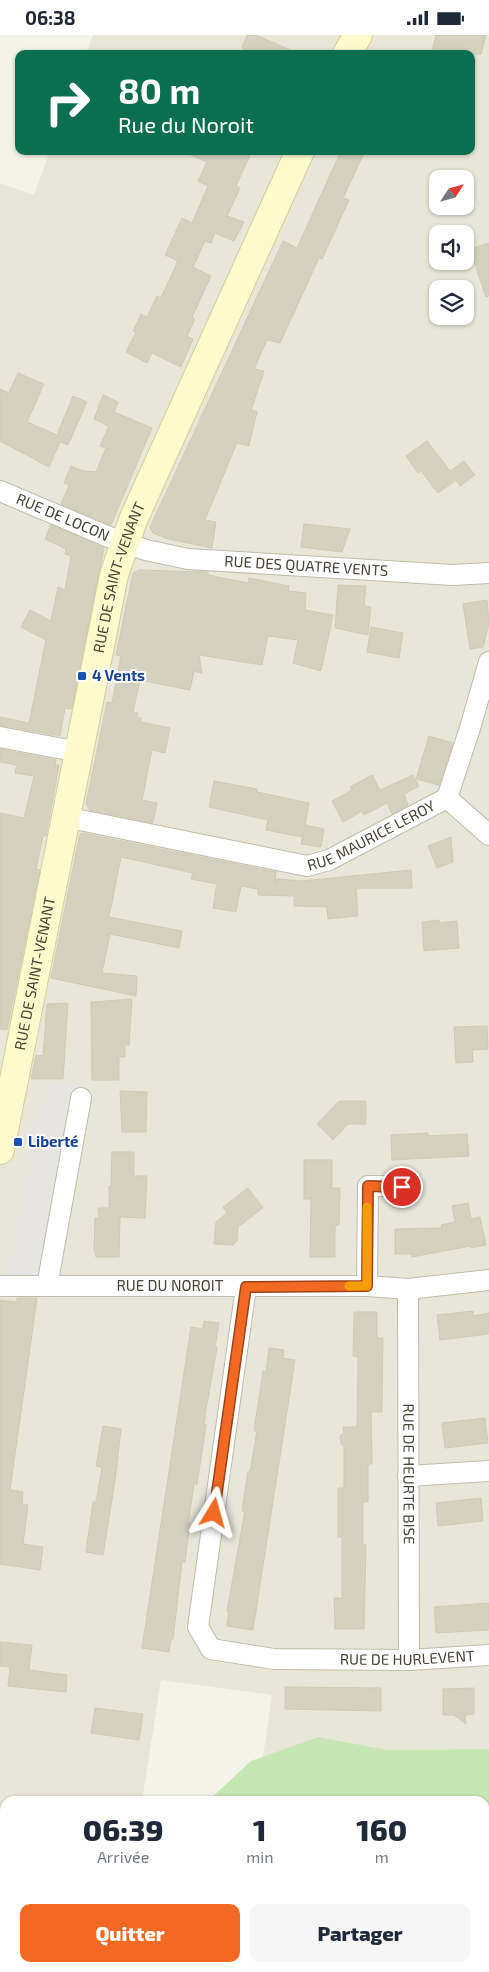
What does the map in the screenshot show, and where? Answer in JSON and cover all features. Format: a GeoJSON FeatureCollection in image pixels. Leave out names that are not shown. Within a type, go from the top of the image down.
{"type":"FeatureCollection","features":[{"type":"Feature","properties":{"kind":"main road"},"geometry":{"type":"LineString","coordinates":[[349,50],[358,35]]}},
{"type":"Feature","properties":{"kind":"main road","name":"RUE DE SAINT-VENANT"},"geometry":{"type":"LineString","coordinates":[[0,1150],[114,575],[124,542],[298,155]]}},
{"type":"Feature","properties":{"kind":"street","name":"RUE DE LOCON"},"geometry":{"type":"LineString","coordinates":[[0,491],[124,542]]}},
{"type":"Feature","properties":{"kind":"street","name":"RUE DES QUATRE VENTS"},"geometry":{"type":"LineString","coordinates":[[124,542],[146,550],[188,559],[454,575],[489,573]]}},
{"type":"Feature","properties":{"kind":"street","name":"RUE MAURICE LEROY"},"geometry":{"type":"LineString","coordinates":[[65,817],[307,866],[329,860],[447,798],[489,662]]}},
{"type":"Feature","properties":{"kind":"street"},"geometry":{"type":"LineString","coordinates":[[0,737],[79,753]]}},
{"type":"Feature","properties":{"kind":"street"},"geometry":{"type":"LineString","coordinates":[[447,798],[489,835]]}},
{"type":"Feature","properties":{"kind":"street"},"geometry":{"type":"LineString","coordinates":[[47,1286],[81,1098]]}},
{"type":"Feature","properties":{"kind":"street"},"geometry":{"type":"LineString","coordinates":[[367,1286],[368,1186],[402,1187]]}},
{"type":"Feature","properties":{"kind":"street","name":"RUE DU NOROIT"},"geometry":{"type":"LineString","coordinates":[[0,1286],[367,1286],[408,1289],[489,1280]]}},
{"type":"Feature","properties":{"kind":"street","name":"RUE DE HURLEVENT"},"geometry":{"type":"LineString","coordinates":[[246,1287],[198,1627],[212,1649],[274,1659],[409,1660],[489,1655]]}},
{"type":"Feature","properties":{"kind":"street","name":"RUE DE HEURTE BISE"},"geometry":{"type":"LineString","coordinates":[[408,1289],[409,1660]]}},
{"type":"Feature","properties":{"kind":"street"},"geometry":{"type":"LineString","coordinates":[[408,1476],[489,1471]]}},
{"type":"Feature","properties":{"kind":"shaded area"},"geometry":{"type":"Polygon","coordinates":[[[93,35],[489,35],[489,1749],[389,1750],[318,1737],[263,1757],[272,1695],[161,1680],[143,1796],[0,1796],[0,183],[34,195],[49,155],[475,155],[475,50],[87,50],[93,35]]]}},
{"type":"Feature","properties":{"kind":"shaded area"},"geometry":{"type":"Polygon","coordinates":[[[88,1084],[58,1276],[5,1274],[25,1175],[31,1123],[50,1085],[88,1084]]]}},
{"type":"Feature","properties":{"kind":"green space"},"geometry":{"type":"Polygon","coordinates":[[[318,1737],[389,1750],[489,1749],[489,1796],[213,1796],[251,1761],[318,1737]]]}},
{"type":"Feature","properties":{"kind":"building"},"geometry":{"type":"Polygon","coordinates":[[[247,35],[256,35],[290,50],[247,50],[242,48],[247,35]]]}},
{"type":"Feature","properties":{"kind":"building"},"geometry":{"type":"Polygon","coordinates":[[[436,35],[486,35],[481,54],[475,54],[475,50],[432,50],[436,35]]]}},
{"type":"Feature","properties":{"kind":"building"},"geometry":{"type":"Polygon","coordinates":[[[191,155],[250,155],[236,186],[240,188],[227,216],[244,222],[234,241],[215,233],[211,243],[205,241],[193,267],[211,276],[192,317],[195,319],[187,336],[193,339],[181,367],[152,353],[147,363],[126,352],[136,332],[133,331],[141,314],[147,317],[157,296],[161,298],[178,261],[165,255],[182,218],[192,223],[208,186],[198,181],[207,162],[191,155]]]}},
{"type":"Feature","properties":{"kind":"building"},"geometry":{"type":"Polygon","coordinates":[[[339,155],[363,155],[343,198],[349,200],[322,259],[319,258],[280,343],[267,340],[254,369],[264,371],[251,410],[257,412],[249,446],[237,443],[205,520],[216,522],[212,548],[168,539],[153,533],[150,527],[283,241],[297,248],[339,155]]]}},
{"type":"Feature","properties":{"kind":"building"},"geometry":{"type":"Polygon","coordinates":[[[489,243],[489,296],[486,297],[474,261],[474,248],[489,243]]]}},
{"type":"Feature","properties":{"kind":"building"},"geometry":{"type":"Polygon","coordinates":[[[18,373],[44,384],[27,422],[57,435],[73,396],[87,402],[68,445],[60,442],[49,467],[0,441],[0,389],[9,393],[18,373]]]}},
{"type":"Feature","properties":{"kind":"building"},"geometry":{"type":"Polygon","coordinates":[[[103,395],[118,402],[114,412],[152,428],[111,525],[61,504],[69,485],[64,483],[71,466],[83,471],[96,472],[106,448],[100,446],[109,426],[94,419],[103,395]]]}},
{"type":"Feature","properties":{"kind":"building"},"geometry":{"type":"Polygon","coordinates":[[[427,441],[450,471],[464,461],[475,475],[460,486],[456,480],[438,493],[421,471],[418,473],[406,456],[427,441]]]}},
{"type":"Feature","properties":{"kind":"building"},"geometry":{"type":"Polygon","coordinates":[[[304,524],[350,529],[342,552],[301,547],[304,524]]]}},
{"type":"Feature","properties":{"kind":"building"},"geometry":{"type":"Polygon","coordinates":[[[51,525],[104,548],[72,709],[65,708],[60,736],[0,725],[0,717],[29,723],[46,640],[21,627],[30,610],[51,621],[58,587],[65,590],[71,556],[65,554],[66,549],[45,539],[51,525]]]}},
{"type":"Feature","properties":{"kind":"building"},"geometry":{"type":"Polygon","coordinates":[[[139,570],[208,572],[208,575],[248,583],[249,578],[289,586],[288,591],[306,593],[305,610],[333,615],[321,671],[293,663],[298,640],[268,636],[262,665],[199,655],[202,673],[194,671],[190,690],[140,680],[133,712],[138,713],[137,717],[141,718],[141,722],[170,728],[165,753],[152,750],[142,800],[157,803],[153,823],[90,810],[86,804],[107,702],[112,703],[121,656],[116,655],[133,573],[139,570]]]}},
{"type":"Feature","properties":{"kind":"building"},"geometry":{"type":"Polygon","coordinates":[[[338,585],[366,586],[364,606],[371,607],[368,635],[335,628],[338,585]]]}},
{"type":"Feature","properties":{"kind":"building"},"geometry":{"type":"Polygon","coordinates":[[[487,600],[489,624],[483,647],[470,649],[463,604],[487,600]]]}},
{"type":"Feature","properties":{"kind":"building"},"geometry":{"type":"Polygon","coordinates":[[[371,627],[403,633],[399,658],[367,652],[371,627]]]}},
{"type":"Feature","properties":{"kind":"building"},"geometry":{"type":"Polygon","coordinates":[[[429,736],[453,743],[439,785],[416,779],[429,736]]]}},
{"type":"Feature","properties":{"kind":"building"},"geometry":{"type":"Polygon","coordinates":[[[0,749],[56,760],[55,765],[59,765],[46,836],[43,836],[36,869],[40,870],[7,1030],[0,1029],[0,813],[24,818],[34,776],[15,773],[17,765],[0,762],[0,749]]]}},
{"type":"Feature","properties":{"kind":"building"},"geometry":{"type":"Polygon","coordinates":[[[372,775],[380,790],[413,775],[419,786],[404,794],[408,805],[392,814],[387,803],[364,815],[362,811],[343,822],[332,801],[352,790],[350,787],[372,775]]]}},
{"type":"Feature","properties":{"kind":"building"},"geometry":{"type":"Polygon","coordinates":[[[214,781],[257,789],[257,792],[309,803],[305,825],[324,829],[321,847],[301,844],[304,830],[302,837],[266,830],[268,820],[209,807],[214,781]]]}},
{"type":"Feature","properties":{"kind":"building"},"geometry":{"type":"Polygon","coordinates":[[[80,834],[276,872],[275,883],[277,879],[302,881],[411,870],[412,888],[356,888],[358,916],[328,919],[327,907],[294,906],[294,896],[258,895],[258,889],[241,886],[236,912],[213,908],[217,884],[191,879],[193,873],[121,857],[109,917],[182,931],[179,948],[110,934],[102,973],[137,976],[136,996],[51,978],[80,834]]]}},
{"type":"Feature","properties":{"kind":"building"},"geometry":{"type":"Polygon","coordinates":[[[451,837],[453,862],[437,868],[428,846],[451,837]]]}},
{"type":"Feature","properties":{"kind":"building"},"geometry":{"type":"Polygon","coordinates":[[[439,920],[439,923],[457,921],[459,948],[424,951],[422,922],[439,920]]]}},
{"type":"Feature","properties":{"kind":"building"},"geometry":{"type":"Polygon","coordinates":[[[132,999],[129,1045],[125,1045],[125,1057],[119,1057],[119,1080],[92,1080],[91,1002],[132,999]]]}},
{"type":"Feature","properties":{"kind":"building"},"geometry":{"type":"Polygon","coordinates":[[[68,1003],[63,1079],[31,1079],[36,1055],[43,1056],[47,1004],[68,1003]]]}},
{"type":"Feature","properties":{"kind":"building"},"geometry":{"type":"Polygon","coordinates":[[[487,1026],[488,1049],[472,1050],[473,1062],[456,1063],[454,1027],[487,1026]]]}},
{"type":"Feature","properties":{"kind":"building"},"geometry":{"type":"Polygon","coordinates":[[[120,1091],[147,1092],[146,1132],[122,1132],[120,1091]]]}},
{"type":"Feature","properties":{"kind":"building"},"geometry":{"type":"Polygon","coordinates":[[[339,1101],[366,1101],[366,1124],[348,1124],[333,1140],[317,1124],[339,1101]]]}},
{"type":"Feature","properties":{"kind":"building"},"geometry":{"type":"Polygon","coordinates":[[[428,1133],[428,1136],[467,1134],[469,1156],[392,1160],[391,1135],[428,1133]]]}},
{"type":"Feature","properties":{"kind":"building"},"geometry":{"type":"Polygon","coordinates":[[[112,1152],[134,1152],[134,1176],[147,1176],[145,1218],[120,1217],[119,1257],[96,1257],[94,1249],[95,1218],[99,1218],[98,1208],[109,1208],[112,1152]]]}},
{"type":"Feature","properties":{"kind":"building"},"geometry":{"type":"Polygon","coordinates":[[[304,1160],[332,1160],[332,1188],[340,1188],[339,1225],[335,1226],[335,1257],[310,1257],[311,1199],[304,1199],[304,1160]]]}},
{"type":"Feature","properties":{"kind":"building"},"geometry":{"type":"Polygon","coordinates":[[[248,1188],[263,1208],[238,1227],[237,1241],[233,1245],[214,1244],[216,1222],[227,1213],[223,1207],[248,1188]]]}},
{"type":"Feature","properties":{"kind":"building"},"geometry":{"type":"Polygon","coordinates":[[[468,1203],[471,1219],[480,1217],[486,1245],[471,1248],[470,1246],[412,1257],[412,1254],[395,1254],[395,1229],[442,1228],[441,1225],[455,1222],[452,1206],[468,1203]]]}},
{"type":"Feature","properties":{"kind":"building"},"geometry":{"type":"Polygon","coordinates":[[[17,1298],[37,1298],[10,1490],[23,1492],[22,1504],[28,1505],[23,1544],[43,1547],[40,1570],[0,1564],[0,1300],[17,1302],[17,1298]]]}},
{"type":"Feature","properties":{"kind":"building"},"geometry":{"type":"Polygon","coordinates":[[[473,1311],[473,1316],[489,1313],[489,1334],[440,1340],[437,1315],[473,1311]]]}},
{"type":"Feature","properties":{"kind":"building"},"geometry":{"type":"Polygon","coordinates":[[[354,1312],[377,1312],[377,1338],[383,1338],[382,1412],[371,1412],[372,1464],[368,1464],[368,1502],[363,1502],[363,1545],[366,1545],[364,1629],[335,1629],[334,1598],[342,1598],[342,1537],[338,1537],[338,1488],[344,1488],[344,1447],[341,1444],[340,1436],[344,1433],[343,1427],[357,1427],[358,1357],[353,1356],[354,1312]]]}},
{"type":"Feature","properties":{"kind":"building"},"geometry":{"type":"Polygon","coordinates":[[[204,1321],[219,1323],[215,1347],[217,1348],[206,1409],[204,1424],[206,1425],[197,1484],[194,1484],[188,1523],[190,1523],[185,1562],[182,1562],[173,1639],[171,1639],[169,1652],[142,1648],[191,1327],[203,1329],[204,1321]]]}},
{"type":"Feature","properties":{"kind":"building"},"geometry":{"type":"Polygon","coordinates":[[[269,1348],[284,1350],[283,1358],[295,1360],[253,1630],[227,1626],[229,1611],[227,1611],[245,1511],[242,1511],[248,1472],[250,1472],[257,1431],[254,1431],[263,1371],[266,1372],[269,1348]]]}},
{"type":"Feature","properties":{"kind":"building"},"geometry":{"type":"Polygon","coordinates":[[[485,1418],[488,1443],[445,1448],[442,1423],[485,1418]]]}},
{"type":"Feature","properties":{"kind":"building"},"geometry":{"type":"Polygon","coordinates":[[[103,1426],[121,1429],[103,1555],[86,1552],[93,1502],[96,1502],[102,1467],[96,1466],[103,1426]]]}},
{"type":"Feature","properties":{"kind":"building"},"geometry":{"type":"Polygon","coordinates":[[[481,1498],[483,1521],[438,1526],[436,1503],[481,1498]]]}},
{"type":"Feature","properties":{"kind":"building"},"geometry":{"type":"Polygon","coordinates":[[[489,1603],[489,1630],[436,1633],[434,1607],[489,1603]]]}},
{"type":"Feature","properties":{"kind":"building"},"geometry":{"type":"Polygon","coordinates":[[[0,1642],[32,1645],[29,1670],[67,1675],[66,1692],[8,1686],[10,1667],[0,1666],[0,1642]]]}},
{"type":"Feature","properties":{"kind":"building"},"geometry":{"type":"Polygon","coordinates":[[[285,1687],[381,1688],[381,1711],[285,1709],[285,1687]]]}},
{"type":"Feature","properties":{"kind":"building"},"geometry":{"type":"Polygon","coordinates":[[[474,1688],[474,1714],[465,1715],[466,1724],[454,1715],[443,1715],[443,1689],[474,1688]]]}},
{"type":"Feature","properties":{"kind":"building"},"geometry":{"type":"Polygon","coordinates":[[[95,1708],[143,1714],[139,1740],[91,1733],[95,1708]]]}},
{"type":"Feature","properties":{"kind":"slow traffic"},"geometry":{"type":"LineString","coordinates":[[349,1286],[367,1286],[367,1207]]}},
{"type":"Feature","properties":{"kind":"place","name":"4 Vents"},"geometry":{"type":"Point","coordinates":[82,676]}},
{"type":"Feature","properties":{"kind":"place","name":"Liberté"},"geometry":{"type":"Point","coordinates":[18,1142]}},
{"type":"Feature","properties":{"kind":"route"},"geometry":{"type":"LineString","coordinates":[[214,1513],[246,1287],[367,1286],[368,1186],[402,1187]]}}]}
